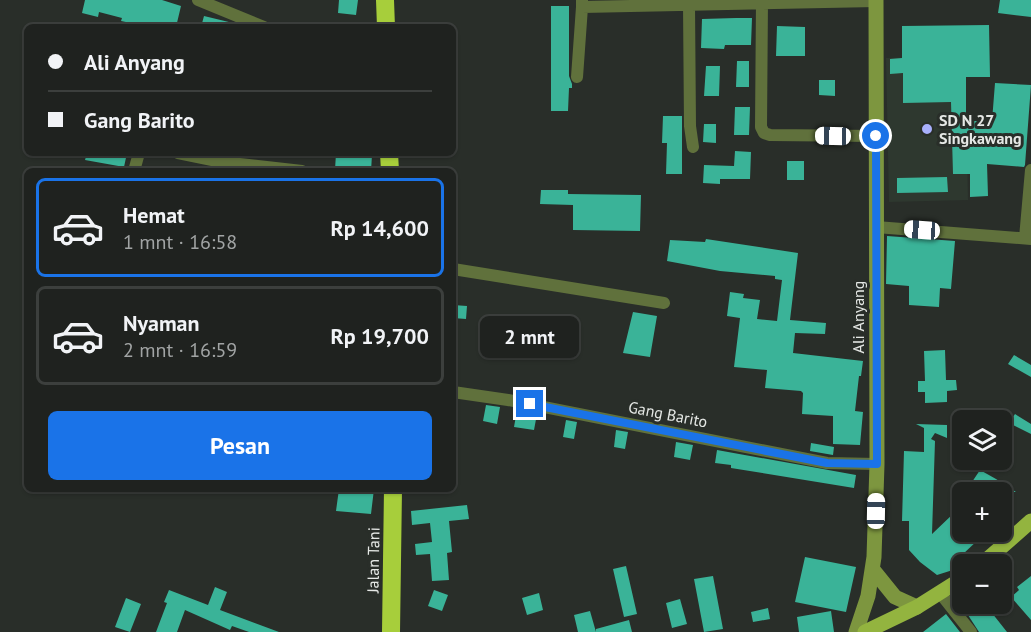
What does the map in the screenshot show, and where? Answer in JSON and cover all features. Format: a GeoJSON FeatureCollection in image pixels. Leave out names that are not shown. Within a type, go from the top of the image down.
{"type":"FeatureCollection","features":[{"type":"Feature","properties":{"kind":"highway"},"geometry":{"type":"LineString","coordinates":[[385,0],[386,24]]}},
{"type":"Feature","properties":{"kind":"highway","name":"Jalan Tani"},"geometry":{"type":"LineString","coordinates":[[392,632],[393,492]]}},
{"type":"Feature","properties":{"kind":"main road"},"geometry":{"type":"LineString","coordinates":[[993,554],[1031,521]]}},
{"type":"Feature","properties":{"kind":"main road"},"geometry":{"type":"LineString","coordinates":[[865,632],[892,626],[952,585]]}},
{"type":"Feature","properties":{"kind":"street"},"geometry":{"type":"LineString","coordinates":[[198,0],[257,24]]}},
{"type":"Feature","properties":{"kind":"street"},"geometry":{"type":"LineString","coordinates":[[577,77],[582,4],[689,5],[712,2],[876,1]]}},
{"type":"Feature","properties":{"kind":"street","name":"Ali Anyang"},"geometry":{"type":"LineString","coordinates":[[856,632],[874,571],[877,464],[876,1]]}},
{"type":"Feature","properties":{"kind":"street"},"geometry":{"type":"LineString","coordinates":[[762,2],[761,127],[764,133],[770,135],[876,136]]}},
{"type":"Feature","properties":{"kind":"street"},"geometry":{"type":"LineString","coordinates":[[689,5],[690,126],[693,147]]}},
{"type":"Feature","properties":{"kind":"street"},"geometry":{"type":"LineString","coordinates":[[193,156],[275,168]]}},
{"type":"Feature","properties":{"kind":"street"},"geometry":{"type":"LineString","coordinates":[[876,227],[1028,238],[1031,170]]}},
{"type":"Feature","properties":{"kind":"street"},"geometry":{"type":"LineString","coordinates":[[456,269],[664,303]]}},
{"type":"Feature","properties":{"kind":"street","name":"Gang Barito"},"geometry":{"type":"LineString","coordinates":[[456,392],[507,400],[827,463],[877,464]]}},
{"type":"Feature","properties":{"kind":"street"},"geometry":{"type":"LineString","coordinates":[[874,571],[895,597],[917,607]]}},
{"type":"Feature","properties":{"kind":"street"},"geometry":{"type":"LineString","coordinates":[[940,593],[971,632]]}},
{"type":"Feature","properties":{"kind":"shaded area","name":"SD N 27 Singkawang"},"geometry":{"type":"Polygon","coordinates":[[[965,56],[968,200],[889,202],[886,58],[965,56]]]}},
{"type":"Feature","properties":{"kind":"building"},"geometry":{"type":"Polygon","coordinates":[[[85,0],[162,0],[181,6],[177,24],[136,24],[99,12],[98,17],[82,13],[85,0]]]}},
{"type":"Feature","properties":{"kind":"building"},"geometry":{"type":"Polygon","coordinates":[[[339,0],[358,0],[356,15],[338,13],[339,0]]]}},
{"type":"Feature","properties":{"kind":"building"},"geometry":{"type":"Polygon","coordinates":[[[1000,0],[1031,0],[1031,17],[998,13],[1000,0]]]}},
{"type":"Feature","properties":{"kind":"building"},"geometry":{"type":"Polygon","coordinates":[[[551,6],[569,6],[569,76],[572,88],[569,88],[568,111],[551,111],[551,6]]]}},
{"type":"Feature","properties":{"kind":"building"},"geometry":{"type":"Polygon","coordinates":[[[204,16],[234,24],[202,24],[204,16]]]}},
{"type":"Feature","properties":{"kind":"building"},"geometry":{"type":"Polygon","coordinates":[[[752,18],[751,45],[725,45],[724,49],[701,48],[702,19],[752,18]]]}},
{"type":"Feature","properties":{"kind":"building"},"geometry":{"type":"Polygon","coordinates":[[[989,25],[990,77],[966,77],[966,121],[992,121],[995,83],[1031,85],[1025,165],[1024,167],[987,164],[988,196],[970,197],[970,174],[953,174],[951,102],[903,103],[903,73],[890,74],[890,59],[902,58],[902,26],[989,25]]]}},
{"type":"Feature","properties":{"kind":"building"},"geometry":{"type":"Polygon","coordinates":[[[777,26],[805,27],[805,56],[776,56],[777,26]]]}},
{"type":"Feature","properties":{"kind":"building"},"geometry":{"type":"Polygon","coordinates":[[[737,61],[749,61],[749,87],[736,87],[737,61]]]}},
{"type":"Feature","properties":{"kind":"building"},"geometry":{"type":"Polygon","coordinates":[[[706,66],[720,66],[719,96],[704,96],[706,66]]]}},
{"type":"Feature","properties":{"kind":"building"},"geometry":{"type":"Polygon","coordinates":[[[819,80],[835,80],[835,96],[819,95],[819,80]]]}},
{"type":"Feature","properties":{"kind":"building"},"geometry":{"type":"Polygon","coordinates":[[[735,107],[750,107],[749,135],[734,135],[735,107]]]}},
{"type":"Feature","properties":{"kind":"building"},"geometry":{"type":"Polygon","coordinates":[[[663,116],[682,116],[682,174],[666,174],[667,143],[662,143],[663,116]]]}},
{"type":"Feature","properties":{"kind":"building"},"geometry":{"type":"Polygon","coordinates":[[[704,124],[716,124],[716,143],[703,142],[704,124]]]}},
{"type":"Feature","properties":{"kind":"building"},"geometry":{"type":"Polygon","coordinates":[[[735,151],[751,152],[750,179],[720,179],[720,184],[703,183],[704,165],[734,166],[735,151]]]}},
{"type":"Feature","properties":{"kind":"building"},"geometry":{"type":"Polygon","coordinates":[[[86,156],[126,156],[124,167],[85,160],[86,156]]]}},
{"type":"Feature","properties":{"kind":"building"},"geometry":{"type":"Polygon","coordinates":[[[336,156],[372,156],[371,168],[335,168],[336,156]]]}},
{"type":"Feature","properties":{"kind":"building"},"geometry":{"type":"Polygon","coordinates":[[[787,161],[804,161],[804,180],[787,180],[787,161]]]}},
{"type":"Feature","properties":{"kind":"building"},"geometry":{"type":"Polygon","coordinates":[[[947,177],[948,192],[897,193],[897,178],[947,177]]]}},
{"type":"Feature","properties":{"kind":"building"},"geometry":{"type":"Polygon","coordinates":[[[541,190],[568,190],[568,194],[641,195],[640,231],[573,230],[573,205],[540,204],[541,190]]]}},
{"type":"Feature","properties":{"kind":"building"},"geometry":{"type":"Polygon","coordinates":[[[887,236],[955,241],[951,289],[940,288],[939,307],[909,305],[909,286],[886,284],[887,236]]]}},
{"type":"Feature","properties":{"kind":"building"},"geometry":{"type":"Polygon","coordinates":[[[706,239],[798,253],[790,320],[826,323],[825,334],[795,333],[793,353],[863,361],[855,411],[863,412],[860,445],[833,444],[833,416],[802,414],[803,393],[801,391],[765,388],[767,370],[734,367],[740,318],[727,316],[730,292],[744,294],[743,298],[760,300],[757,319],[777,321],[782,280],[775,279],[775,276],[720,271],[667,261],[670,240],[705,242],[706,239]]]}},
{"type":"Feature","properties":{"kind":"building"},"geometry":{"type":"Polygon","coordinates":[[[456,305],[467,306],[466,319],[456,318],[456,305]]]}},
{"type":"Feature","properties":{"kind":"building"},"geometry":{"type":"Polygon","coordinates":[[[633,312],[657,316],[650,357],[623,353],[633,312]]]}},
{"type":"Feature","properties":{"kind":"building"},"geometry":{"type":"Polygon","coordinates":[[[945,350],[946,380],[956,380],[957,390],[947,391],[947,402],[925,403],[925,392],[918,392],[918,381],[925,381],[924,351],[945,350]]]}},
{"type":"Feature","properties":{"kind":"building"},"geometry":{"type":"Polygon","coordinates":[[[1014,355],[1031,365],[1031,377],[1008,364],[1014,355]]]}},
{"type":"Feature","properties":{"kind":"building"},"geometry":{"type":"Polygon","coordinates":[[[486,405],[500,407],[497,424],[483,421],[486,405]]]}},
{"type":"Feature","properties":{"kind":"building"},"geometry":{"type":"Polygon","coordinates":[[[517,410],[537,414],[534,430],[514,427],[517,410]]]}},
{"type":"Feature","properties":{"kind":"building"},"geometry":{"type":"Polygon","coordinates":[[[1015,414],[1031,424],[1031,434],[1012,424],[1015,414]]]}},
{"type":"Feature","properties":{"kind":"building"},"geometry":{"type":"Polygon","coordinates":[[[566,420],[577,422],[574,439],[563,437],[566,420]]]}},
{"type":"Feature","properties":{"kind":"building"},"geometry":{"type":"Polygon","coordinates":[[[916,424],[947,425],[947,438],[935,433],[931,439],[935,441],[932,534],[952,515],[952,542],[976,542],[963,554],[952,554],[952,570],[937,575],[909,550],[909,521],[902,521],[904,451],[924,452],[924,428],[916,424]]]}},
{"type":"Feature","properties":{"kind":"building"},"geometry":{"type":"Polygon","coordinates":[[[616,430],[628,432],[625,449],[614,447],[616,430]]]}},
{"type":"Feature","properties":{"kind":"building"},"geometry":{"type":"Polygon","coordinates":[[[676,442],[693,445],[690,460],[674,457],[676,442]]]}},
{"type":"Feature","properties":{"kind":"building"},"geometry":{"type":"Polygon","coordinates":[[[811,443],[834,447],[833,455],[810,451],[811,443]]]}},
{"type":"Feature","properties":{"kind":"building"},"geometry":{"type":"Polygon","coordinates":[[[717,450],[856,475],[854,488],[731,468],[731,465],[715,463],[717,450]]]}},
{"type":"Feature","properties":{"kind":"building"},"geometry":{"type":"Polygon","coordinates":[[[980,470],[1001,482],[972,482],[980,470]]]}},
{"type":"Feature","properties":{"kind":"building"},"geometry":{"type":"Polygon","coordinates":[[[339,492],[374,492],[371,514],[336,511],[339,492]]]}},
{"type":"Feature","properties":{"kind":"building"},"geometry":{"type":"Polygon","coordinates":[[[467,505],[469,519],[449,521],[452,552],[447,553],[449,580],[432,581],[430,554],[416,555],[415,544],[432,542],[430,523],[412,525],[411,511],[467,505]]]}},
{"type":"Feature","properties":{"kind":"building"},"geometry":{"type":"Polygon","coordinates":[[[805,557],[856,567],[846,612],[795,602],[805,557]]]}},
{"type":"Feature","properties":{"kind":"building"},"geometry":{"type":"Polygon","coordinates":[[[626,566],[637,614],[624,617],[613,569],[626,566]]]}},
{"type":"Feature","properties":{"kind":"building"},"geometry":{"type":"Polygon","coordinates":[[[713,576],[723,629],[704,632],[694,579],[713,576]]]}},
{"type":"Feature","properties":{"kind":"building"},"geometry":{"type":"Polygon","coordinates":[[[1031,576],[1031,620],[1012,598],[1019,590],[1017,587],[1031,576]]]}},
{"type":"Feature","properties":{"kind":"building"},"geometry":{"type":"Polygon","coordinates":[[[215,587],[227,592],[220,610],[279,632],[249,632],[232,626],[230,630],[185,610],[177,632],[156,632],[167,603],[164,602],[169,590],[208,605],[215,587]]]}},
{"type":"Feature","properties":{"kind":"building"},"geometry":{"type":"Polygon","coordinates":[[[434,590],[448,595],[442,611],[428,606],[434,590]]]}},
{"type":"Feature","properties":{"kind":"building"},"geometry":{"type":"Polygon","coordinates":[[[539,593],[543,610],[527,615],[522,598],[539,593]]]}},
{"type":"Feature","properties":{"kind":"building"},"geometry":{"type":"Polygon","coordinates":[[[126,598],[141,604],[130,632],[115,627],[126,598]]]}},
{"type":"Feature","properties":{"kind":"building"},"geometry":{"type":"Polygon","coordinates":[[[680,599],[687,624],[672,628],[666,603],[680,599]]]}},
{"type":"Feature","properties":{"kind":"building"},"geometry":{"type":"Polygon","coordinates":[[[768,608],[770,619],[753,622],[751,612],[768,608]]]}},
{"type":"Feature","properties":{"kind":"building"},"geometry":{"type":"Polygon","coordinates":[[[590,611],[596,632],[578,632],[574,615],[590,611]]]}},
{"type":"Feature","properties":{"kind":"building"},"geometry":{"type":"Polygon","coordinates":[[[831,611],[834,632],[799,632],[797,617],[831,611]]]}},
{"type":"Feature","properties":{"kind":"building"},"geometry":{"type":"Polygon","coordinates":[[[946,614],[960,632],[923,632],[946,614]]]}},
{"type":"Feature","properties":{"kind":"building"},"geometry":{"type":"Polygon","coordinates":[[[987,614],[989,616],[993,614],[1007,632],[979,632],[968,615],[987,614]]]}},
{"type":"Feature","properties":{"kind":"building"},"geometry":{"type":"Polygon","coordinates":[[[629,620],[632,632],[596,632],[596,629],[629,620]]]}},
{"type":"Feature","properties":{"kind":"place","name":"SD N 27 Singkawang"},"geometry":{"type":"Point","coordinates":[927,129]}},
{"type":"Feature","properties":{"kind":"route"},"geometry":{"type":"LineString","coordinates":[[530,404],[827,463],[877,464],[876,136]]}}]}
